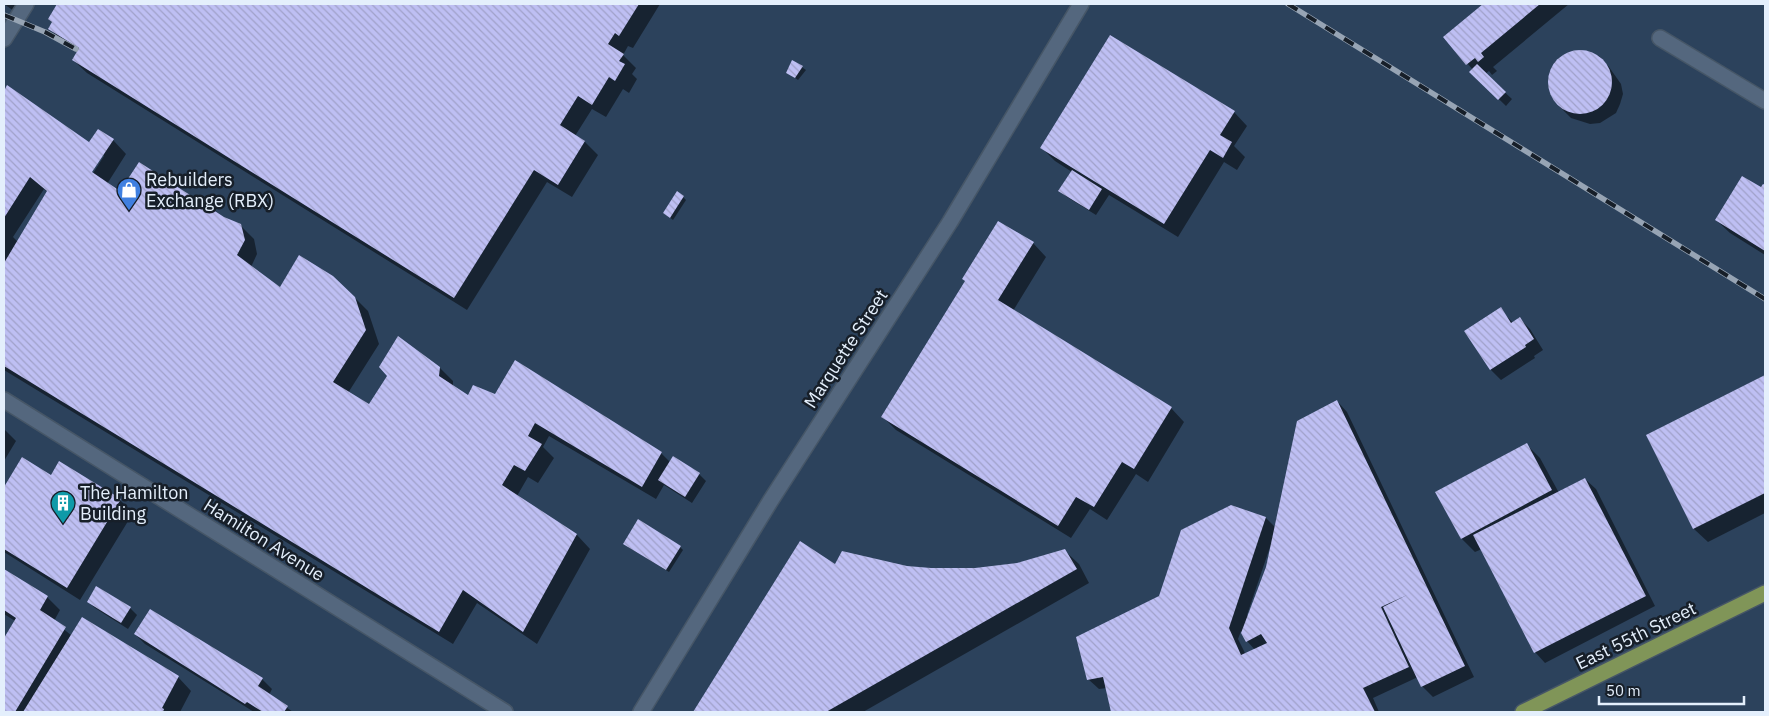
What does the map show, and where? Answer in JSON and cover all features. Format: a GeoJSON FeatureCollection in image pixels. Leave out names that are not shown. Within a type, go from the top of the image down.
{"type":"FeatureCollection","features":[{"type":"Feature","properties":{"kind":"main road","name":"East 55th Street"},"geometry":{"type":"LineString","coordinates":[[1523,712],[1765,593]]}},
{"type":"Feature","properties":{"kind":"street"},"geometry":{"type":"LineString","coordinates":[[4,39],[26,4]]}},
{"type":"Feature","properties":{"kind":"street","name":"Marquette Street"},"geometry":{"type":"LineString","coordinates":[[641,712],[771,500],[950,222],[1081,4]]}},
{"type":"Feature","properties":{"kind":"street"},"geometry":{"type":"LineString","coordinates":[[1660,38],[1765,101]]}},
{"type":"Feature","properties":{"kind":"street","name":"Hamilton Avenue"},"geometry":{"type":"LineString","coordinates":[[4,400],[504,712]]}},
{"type":"Feature","properties":{"kind":"shaded area"},"geometry":{"type":"Polygon","coordinates":[[[4,4],[1765,4],[1765,712],[4,712],[4,4]]]}},
{"type":"Feature","properties":{"kind":"building"},"geometry":{"type":"Polygon","coordinates":[[[57,4],[639,4],[619,36],[615,33],[608,44],[624,54],[619,61],[625,64],[615,81],[609,77],[592,105],[578,96],[560,125],[585,141],[558,185],[534,170],[454,298],[72,60],[79,48],[48,29],[52,22],[48,19],[57,4]]]}},
{"type":"Feature","properties":{"kind":"building"},"geometry":{"type":"Polygon","coordinates":[[[1483,4],[1540,4],[1481,53],[1484,57],[1478,62],[1475,58],[1466,65],[1443,37],[1483,4]]]}},
{"type":"Feature","properties":{"kind":"building"},"geometry":{"type":"Polygon","coordinates":[[[1110,35],[1235,111],[1220,135],[1232,142],[1223,158],[1210,150],[1164,224],[1040,148],[1110,35]]]}},
{"type":"Feature","properties":{"kind":"building"},"geometry":{"type":"Polygon","coordinates":[[[1574,50],[1586,50],[1603,59],[1610,70],[1612,82],[1610,94],[1603,105],[1586,114],[1574,114],[1562,109],[1553,100],[1548,88],[1548,76],[1553,64],[1562,55],[1574,50]]]}},
{"type":"Feature","properties":{"kind":"building"},"geometry":{"type":"Polygon","coordinates":[[[792,60],[803,66],[795,78],[786,73],[792,60]]]}},
{"type":"Feature","properties":{"kind":"building"},"geometry":{"type":"Polygon","coordinates":[[[1477,64],[1506,92],[1498,100],[1469,72],[1477,64]]]}},
{"type":"Feature","properties":{"kind":"building"},"geometry":{"type":"Polygon","coordinates":[[[7,85],[89,142],[98,129],[114,139],[92,172],[120,191],[139,162],[224,217],[241,224],[245,240],[237,255],[280,287],[299,255],[333,276],[355,297],[366,330],[333,382],[369,404],[387,376],[379,367],[398,336],[440,367],[439,376],[468,395],[473,385],[495,394],[515,360],[662,452],[642,487],[535,423],[528,436],[542,444],[525,471],[514,465],[502,485],[577,534],[523,632],[463,590],[439,632],[4,366],[4,263],[47,191],[30,177],[4,218],[4,91],[7,85]]]}},
{"type":"Feature","properties":{"kind":"building"},"geometry":{"type":"Polygon","coordinates":[[[1072,170],[1102,189],[1089,210],[1058,191],[1072,170]]]}},
{"type":"Feature","properties":{"kind":"building"},"geometry":{"type":"Polygon","coordinates":[[[1742,176],[1761,187],[1763,184],[1765,185],[1765,251],[1715,220],[1742,176]]]}},
{"type":"Feature","properties":{"kind":"building"},"geometry":{"type":"Polygon","coordinates":[[[677,191],[684,196],[670,218],[663,213],[677,191]]]}},
{"type":"Feature","properties":{"kind":"building"},"geometry":{"type":"Polygon","coordinates":[[[998,221],[1034,242],[998,300],[1172,407],[1134,469],[1122,462],[1094,507],[1076,497],[1058,526],[881,417],[965,281],[962,279],[998,221]]]}},
{"type":"Feature","properties":{"kind":"building"},"geometry":{"type":"Polygon","coordinates":[[[1501,307],[1511,323],[1520,317],[1534,339],[1525,345],[1526,347],[1490,370],[1464,331],[1501,307]]]}},
{"type":"Feature","properties":{"kind":"building"},"geometry":{"type":"Polygon","coordinates":[[[1765,375],[1765,493],[1693,529],[1646,435],[1765,375]]]}},
{"type":"Feature","properties":{"kind":"building"},"geometry":{"type":"Polygon","coordinates":[[[1337,400],[1465,666],[1421,687],[1383,607],[1407,595],[1381,607],[1409,667],[1363,688],[1375,712],[1111,712],[1103,677],[1087,680],[1076,637],[1159,596],[1181,530],[1231,505],[1266,517],[1229,628],[1241,655],[1267,643],[1261,634],[1246,642],[1241,633],[1266,567],[1297,421],[1337,400]]]}},
{"type":"Feature","properties":{"kind":"building"},"geometry":{"type":"Polygon","coordinates":[[[1527,443],[1552,490],[1461,539],[1435,492],[1527,443]]]}},
{"type":"Feature","properties":{"kind":"building"},"geometry":{"type":"Polygon","coordinates":[[[673,456],[700,473],[685,497],[658,480],[673,456]]]}},
{"type":"Feature","properties":{"kind":"building","name":"The Hamilton Building"},"geometry":{"type":"Polygon","coordinates":[[[22,457],[51,475],[59,461],[121,499],[67,588],[4,549],[4,487],[22,457]]]}},
{"type":"Feature","properties":{"kind":"building"},"geometry":{"type":"Polygon","coordinates":[[[1585,478],[1646,596],[1534,653],[1473,535],[1585,478]]]}},
{"type":"Feature","properties":{"kind":"building"},"geometry":{"type":"Polygon","coordinates":[[[638,519],[681,546],[666,570],[623,544],[638,519]]]}},
{"type":"Feature","properties":{"kind":"building"},"geometry":{"type":"Polygon","coordinates":[[[800,541],[835,564],[842,551],[907,566],[975,568],[1017,563],[1065,549],[1077,569],[826,712],[693,712],[800,541]]]}},
{"type":"Feature","properties":{"kind":"building"},"geometry":{"type":"Polygon","coordinates":[[[4,569],[48,596],[40,610],[66,627],[15,712],[4,712],[4,638],[16,618],[4,610],[4,569]]]}},
{"type":"Feature","properties":{"kind":"building"},"geometry":{"type":"Polygon","coordinates":[[[96,586],[131,607],[121,623],[87,602],[96,586]]]}},
{"type":"Feature","properties":{"kind":"building"},"geometry":{"type":"Polygon","coordinates":[[[150,609],[263,678],[258,686],[288,706],[284,712],[263,712],[247,702],[245,704],[134,634],[150,609]]]}},
{"type":"Feature","properties":{"kind":"building"},"geometry":{"type":"Polygon","coordinates":[[[82,617],[179,676],[162,708],[164,709],[163,712],[23,712],[82,617]]]}},
{"type":"Feature","properties":{"kind":"railway"},"geometry":{"type":"LineString","coordinates":[[1288,4],[1765,299]]}},
{"type":"Feature","properties":{"kind":"railway"},"geometry":{"type":"LineString","coordinates":[[4,15],[45,32],[76,49]]}},
{"type":"Feature","properties":{"kind":"place","name":"Rebuilders Exchange (RBX)"},"geometry":{"type":"Point","coordinates":[129,211]}},
{"type":"Feature","properties":{"kind":"place","name":"The Hamilton Building"},"geometry":{"type":"Point","coordinates":[63,524]}}]}
